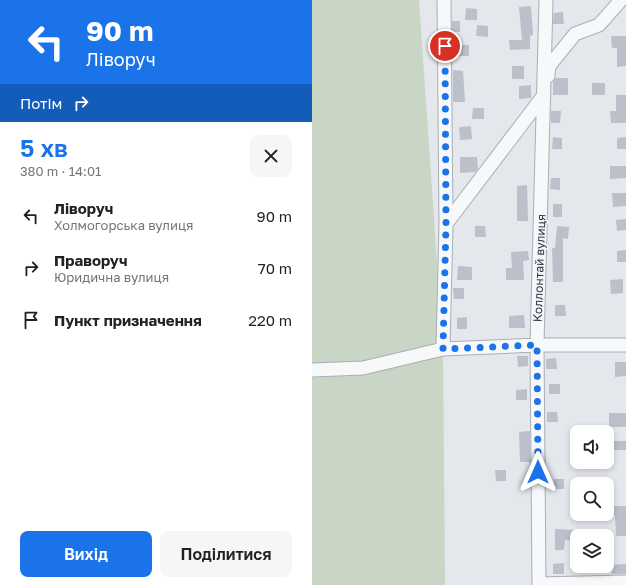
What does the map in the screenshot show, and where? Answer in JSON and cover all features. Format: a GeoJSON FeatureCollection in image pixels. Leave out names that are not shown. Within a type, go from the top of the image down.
{"type":"FeatureCollection","features":[{"type":"Feature","properties":{"kind":"street"},"geometry":{"type":"LineString","coordinates":[[443,349],[446,224],[444,0]]}},
{"type":"Feature","properties":{"kind":"street","name":"Коллонтай вулиця"},"geometry":{"type":"LineString","coordinates":[[539,584],[537,345],[546,0]]}},
{"type":"Feature","properties":{"kind":"street"},"geometry":{"type":"LineString","coordinates":[[446,224],[544,98],[549,66],[575,34],[599,25],[621,0]]}},
{"type":"Feature","properties":{"kind":"street"},"geometry":{"type":"LineString","coordinates":[[312,370],[324,371],[362,368],[443,349],[537,345],[626,345]]}},
{"type":"Feature","properties":{"kind":"street"},"geometry":{"type":"LineString","coordinates":[[539,584],[626,582]]}},
{"type":"Feature","properties":{"kind":"green space"},"geometry":{"type":"Polygon","coordinates":[[[312,0],[419,0],[443,349],[445,585],[312,585],[312,0]]]}},
{"type":"Feature","properties":{"kind":"building"},"geometry":{"type":"Polygon","coordinates":[[[531,6],[533,35],[530,36],[530,49],[510,50],[509,40],[522,40],[519,7],[531,6]]]}},
{"type":"Feature","properties":{"kind":"building"},"geometry":{"type":"Polygon","coordinates":[[[466,8],[477,9],[477,20],[465,20],[466,8]]]}},
{"type":"Feature","properties":{"kind":"building"},"geometry":{"type":"Polygon","coordinates":[[[563,12],[564,24],[553,24],[554,13],[563,12]]]}},
{"type":"Feature","properties":{"kind":"building"},"geometry":{"type":"Polygon","coordinates":[[[452,21],[460,21],[460,32],[452,32],[452,21]]]}},
{"type":"Feature","properties":{"kind":"building"},"geometry":{"type":"Polygon","coordinates":[[[477,25],[488,26],[488,37],[476,36],[477,25]]]}},
{"type":"Feature","properties":{"kind":"building"},"geometry":{"type":"Polygon","coordinates":[[[611,36],[626,36],[626,66],[617,67],[617,48],[612,48],[611,36]]]}},
{"type":"Feature","properties":{"kind":"building"},"geometry":{"type":"Polygon","coordinates":[[[458,45],[469,45],[469,56],[458,56],[458,45]]]}},
{"type":"Feature","properties":{"kind":"building"},"geometry":{"type":"Polygon","coordinates":[[[512,66],[524,66],[524,79],[512,79],[512,66]]]}},
{"type":"Feature","properties":{"kind":"building"},"geometry":{"type":"Polygon","coordinates":[[[453,70],[463,71],[465,102],[453,102],[453,70]]]}},
{"type":"Feature","properties":{"kind":"building"},"geometry":{"type":"Polygon","coordinates":[[[556,78],[568,78],[568,95],[553,95],[553,82],[556,78]]]}},
{"type":"Feature","properties":{"kind":"building"},"geometry":{"type":"Polygon","coordinates":[[[592,83],[605,83],[605,95],[592,95],[592,83]]]}},
{"type":"Feature","properties":{"kind":"building"},"geometry":{"type":"Polygon","coordinates":[[[531,85],[531,98],[519,99],[519,86],[531,85]]]}},
{"type":"Feature","properties":{"kind":"building"},"geometry":{"type":"Polygon","coordinates":[[[616,95],[626,95],[626,123],[611,123],[610,111],[616,111],[616,95]]]}},
{"type":"Feature","properties":{"kind":"building"},"geometry":{"type":"Polygon","coordinates":[[[473,108],[484,108],[484,119],[472,119],[473,108]]]}},
{"type":"Feature","properties":{"kind":"building"},"geometry":{"type":"Polygon","coordinates":[[[551,111],[561,111],[560,123],[551,123],[551,111]]]}},
{"type":"Feature","properties":{"kind":"building"},"geometry":{"type":"Polygon","coordinates":[[[471,126],[472,139],[460,140],[459,127],[471,126]]]}},
{"type":"Feature","properties":{"kind":"building"},"geometry":{"type":"Polygon","coordinates":[[[553,137],[562,138],[562,149],[552,149],[553,137]]]}},
{"type":"Feature","properties":{"kind":"building"},"geometry":{"type":"Polygon","coordinates":[[[626,137],[626,149],[617,149],[617,138],[626,137]]]}},
{"type":"Feature","properties":{"kind":"building"},"geometry":{"type":"Polygon","coordinates":[[[460,157],[477,157],[478,169],[475,172],[460,173],[460,157]]]}},
{"type":"Feature","properties":{"kind":"building"},"geometry":{"type":"Polygon","coordinates":[[[610,166],[626,166],[626,178],[610,179],[610,166]]]}},
{"type":"Feature","properties":{"kind":"building"},"geometry":{"type":"Polygon","coordinates":[[[551,178],[560,178],[560,190],[550,189],[551,178]]]}},
{"type":"Feature","properties":{"kind":"building"},"geometry":{"type":"Polygon","coordinates":[[[527,185],[528,221],[517,221],[517,186],[527,185]]]}},
{"type":"Feature","properties":{"kind":"building"},"geometry":{"type":"Polygon","coordinates":[[[612,193],[626,193],[626,206],[613,207],[612,193]]]}},
{"type":"Feature","properties":{"kind":"building"},"geometry":{"type":"Polygon","coordinates":[[[553,204],[562,204],[562,217],[553,217],[553,204]]]}},
{"type":"Feature","properties":{"kind":"building"},"geometry":{"type":"Polygon","coordinates":[[[626,219],[626,230],[617,231],[616,220],[626,219]]]}},
{"type":"Feature","properties":{"kind":"building"},"geometry":{"type":"Polygon","coordinates":[[[475,226],[485,226],[486,237],[475,237],[475,226]]]}},
{"type":"Feature","properties":{"kind":"building"},"geometry":{"type":"Polygon","coordinates":[[[557,226],[569,227],[568,239],[563,238],[563,282],[553,282],[552,248],[555,248],[557,226]]]}},
{"type":"Feature","properties":{"kind":"building"},"geometry":{"type":"Polygon","coordinates":[[[626,250],[626,262],[617,262],[617,251],[626,250]]]}},
{"type":"Feature","properties":{"kind":"building"},"geometry":{"type":"Polygon","coordinates":[[[528,251],[529,260],[523,261],[524,280],[506,280],[506,268],[512,268],[511,252],[528,251]]]}},
{"type":"Feature","properties":{"kind":"building"},"geometry":{"type":"Polygon","coordinates":[[[458,266],[472,267],[472,280],[457,280],[458,266]]]}},
{"type":"Feature","properties":{"kind":"building"},"geometry":{"type":"Polygon","coordinates":[[[623,279],[623,293],[611,294],[610,280],[623,279]]]}},
{"type":"Feature","properties":{"kind":"building"},"geometry":{"type":"Polygon","coordinates":[[[453,288],[464,288],[464,299],[454,299],[453,288]]]}},
{"type":"Feature","properties":{"kind":"building"},"geometry":{"type":"Polygon","coordinates":[[[555,305],[565,305],[566,316],[555,316],[555,305]]]}},
{"type":"Feature","properties":{"kind":"building"},"geometry":{"type":"Polygon","coordinates":[[[524,315],[525,328],[509,328],[509,316],[524,315]]]}},
{"type":"Feature","properties":{"kind":"building"},"geometry":{"type":"Polygon","coordinates":[[[467,317],[467,329],[457,329],[457,318],[467,317]]]}},
{"type":"Feature","properties":{"kind":"building"},"geometry":{"type":"Polygon","coordinates":[[[517,356],[528,356],[528,366],[518,367],[517,356]]]}},
{"type":"Feature","properties":{"kind":"building"},"geometry":{"type":"Polygon","coordinates":[[[556,358],[557,369],[546,369],[546,359],[556,358]]]}},
{"type":"Feature","properties":{"kind":"building"},"geometry":{"type":"Polygon","coordinates":[[[615,362],[626,362],[626,376],[615,377],[615,362]]]}},
{"type":"Feature","properties":{"kind":"building"},"geometry":{"type":"Polygon","coordinates":[[[549,384],[560,384],[560,394],[549,394],[549,384]]]}},
{"type":"Feature","properties":{"kind":"building"},"geometry":{"type":"Polygon","coordinates":[[[527,389],[527,400],[516,400],[516,390],[527,389]]]}},
{"type":"Feature","properties":{"kind":"building"},"geometry":{"type":"Polygon","coordinates":[[[547,412],[557,412],[558,422],[547,422],[547,412]]]}},
{"type":"Feature","properties":{"kind":"building"},"geometry":{"type":"Polygon","coordinates":[[[609,413],[626,413],[626,427],[614,427],[614,425],[609,425],[609,413]]]}},
{"type":"Feature","properties":{"kind":"building"},"geometry":{"type":"Polygon","coordinates":[[[530,431],[530,462],[520,462],[519,432],[530,431]]]}},
{"type":"Feature","properties":{"kind":"building"},"geometry":{"type":"Polygon","coordinates":[[[614,441],[626,441],[626,450],[614,450],[614,441]]]}},
{"type":"Feature","properties":{"kind":"building"},"geometry":{"type":"Polygon","coordinates":[[[495,470],[506,470],[506,481],[496,481],[495,470]]]}},
{"type":"Feature","properties":{"kind":"building"},"geometry":{"type":"Polygon","coordinates":[[[554,479],[564,479],[564,489],[554,489],[554,479]]]}},
{"type":"Feature","properties":{"kind":"building"},"geometry":{"type":"Polygon","coordinates":[[[614,506],[626,506],[626,536],[616,536],[614,506]]]}},
{"type":"Feature","properties":{"kind":"building"},"geometry":{"type":"Polygon","coordinates":[[[555,529],[570,530],[570,541],[565,540],[564,550],[555,550],[555,529]]]}},
{"type":"Feature","properties":{"kind":"building"},"geometry":{"type":"Polygon","coordinates":[[[564,563],[564,574],[553,574],[553,564],[564,563]]]}},
{"type":"Feature","properties":{"kind":"building"},"geometry":{"type":"Polygon","coordinates":[[[626,564],[626,574],[612,574],[614,573],[614,565],[626,564]]]}},
{"type":"Feature","properties":{"kind":"route"},"geometry":{"type":"LineString","coordinates":[[445,46],[446,224],[443,349],[537,345],[538,472]]}}]}
